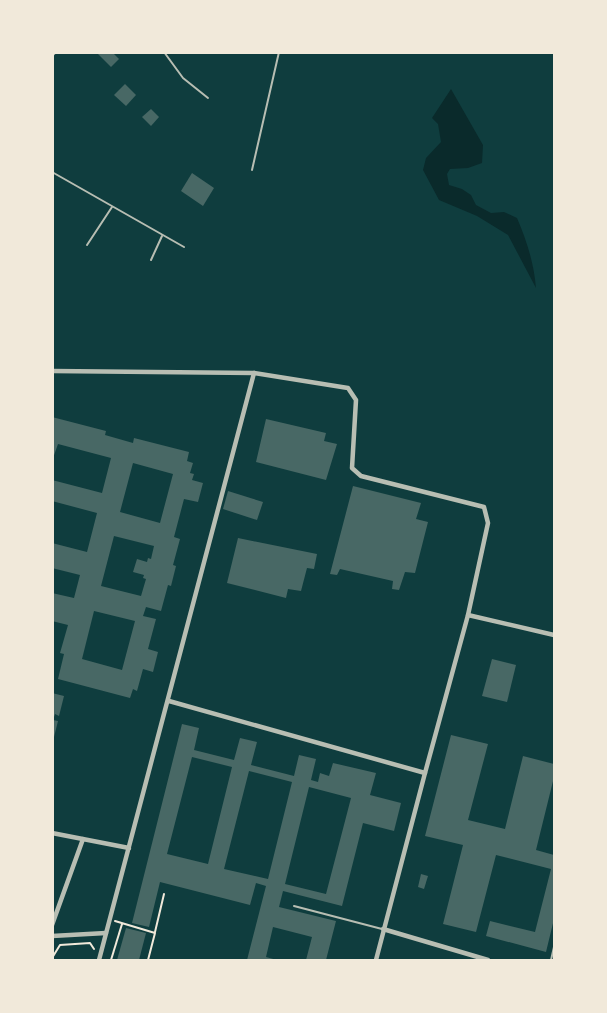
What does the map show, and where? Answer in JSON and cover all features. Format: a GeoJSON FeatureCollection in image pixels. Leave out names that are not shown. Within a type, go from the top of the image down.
{"type":"FeatureCollection","features":[{"type":"Feature","properties":{"kind":"street"},"geometry":{"type":"LineString","coordinates":[[52,371],[254,373],[348,388],[356,400],[352,468],[360,476],[484,508],[488,523],[468,615],[376,961]]}},
{"type":"Feature","properties":{"kind":"street"},"geometry":{"type":"LineString","coordinates":[[99,961],[254,373]]}},
{"type":"Feature","properties":{"kind":"street"},"geometry":{"type":"LineString","coordinates":[[468,615],[555,635]]}},
{"type":"Feature","properties":{"kind":"street"},"geometry":{"type":"LineString","coordinates":[[169,701],[425,773]]}},
{"type":"Feature","properties":{"kind":"street"},"geometry":{"type":"LineString","coordinates":[[52,833],[129,848]]}},
{"type":"Feature","properties":{"kind":"street"},"geometry":{"type":"LineString","coordinates":[[52,925],[83,839]]}},
{"type":"Feature","properties":{"kind":"street"},"geometry":{"type":"LineString","coordinates":[[383,929],[488,961]]}},
{"type":"Feature","properties":{"kind":"street"},"geometry":{"type":"LineString","coordinates":[[52,936],[106,933]]}},
{"type":"Feature","properties":{"kind":"lane"},"geometry":{"type":"LineString","coordinates":[[52,56],[56,52]]}},
{"type":"Feature","properties":{"kind":"lane"},"geometry":{"type":"LineString","coordinates":[[163,52],[183,78],[208,98]]}},
{"type":"Feature","properties":{"kind":"lane"},"geometry":{"type":"LineString","coordinates":[[252,170],[279,52]]}},
{"type":"Feature","properties":{"kind":"lane"},"geometry":{"type":"LineString","coordinates":[[52,172],[184,247]]}},
{"type":"Feature","properties":{"kind":"lane"},"geometry":{"type":"LineString","coordinates":[[87,245],[113,206]]}},
{"type":"Feature","properties":{"kind":"lane"},"geometry":{"type":"LineString","coordinates":[[151,260],[163,235]]}},
{"type":"Feature","properties":{"kind":"lane"},"geometry":{"type":"LineString","coordinates":[[295,906],[383,929]]}},
{"type":"Feature","properties":{"kind":"lane"},"geometry":{"type":"LineString","coordinates":[[551,961],[555,947]]}},
{"type":"Feature","properties":{"kind":"path"},"geometry":{"type":"LineString","coordinates":[[148,961],[164,894]]}},
{"type":"Feature","properties":{"kind":"path"},"geometry":{"type":"LineString","coordinates":[[111,920],[155,933]]}},
{"type":"Feature","properties":{"kind":"path"},"geometry":{"type":"LineString","coordinates":[[111,961],[122,923]]}},
{"type":"Feature","properties":{"kind":"path"},"geometry":{"type":"LineString","coordinates":[[52,958],[60,945],[90,943],[94,950]]}},
{"type":"Feature","properties":{"kind":"water"},"geometry":{"type":"Polygon","coordinates":[[[451,89],[483,145],[482,163],[468,168],[450,169],[447,174],[449,185],[471,195],[476,205],[491,213],[504,212],[517,218],[530,253],[536,288],[508,235],[477,216],[439,200],[423,170],[426,158],[441,142],[438,124],[432,118],[451,89]]]}},
{"type":"Feature","properties":{"kind":"building"},"geometry":{"type":"Polygon","coordinates":[[[96,52],[112,52],[119,59],[111,67],[96,52]]]}},
{"type":"Feature","properties":{"kind":"building"},"geometry":{"type":"Polygon","coordinates":[[[125,84],[136,95],[126,106],[114,95],[125,84]]]}},
{"type":"Feature","properties":{"kind":"building"},"geometry":{"type":"Polygon","coordinates":[[[151,109],[159,117],[151,126],[142,117],[151,109]]]}},
{"type":"Feature","properties":{"kind":"building"},"geometry":{"type":"Polygon","coordinates":[[[192,173],[214,188],[203,206],[181,191],[192,173]]]}},
{"type":"Feature","properties":{"kind":"building"},"geometry":{"type":"Polygon","coordinates":[[[52,417],[106,431],[105,435],[133,443],[134,438],[189,452],[187,461],[193,463],[190,473],[194,474],[192,480],[203,483],[198,502],[184,499],[174,537],[180,539],[173,565],[176,566],[161,611],[146,607],[143,616],[156,619],[148,649],[158,652],[153,672],[143,669],[137,691],[133,689],[130,698],[58,679],[64,654],[60,653],[68,625],[52,621],[52,593],[74,598],[80,575],[52,568],[52,543],[87,552],[97,513],[52,501],[52,480],[102,493],[111,458],[58,444],[52,461],[52,417]],[[133,463],[120,512],[160,523],[173,474],[133,463]],[[114,536],[101,586],[141,596],[146,579],[143,578],[144,575],[133,572],[137,559],[147,562],[148,558],[151,559],[154,546],[114,536]],[[94,611],[82,659],[122,670],[135,621],[94,611]]]}},
{"type":"Feature","properties":{"kind":"building"},"geometry":{"type":"Polygon","coordinates":[[[266,419],[326,433],[324,441],[337,444],[326,480],[256,462],[266,419]]]}},
{"type":"Feature","properties":{"kind":"building"},"geometry":{"type":"Polygon","coordinates":[[[353,486],[421,503],[416,519],[428,522],[415,573],[405,572],[399,590],[392,589],[393,581],[340,569],[337,575],[330,574],[353,486]]]}},
{"type":"Feature","properties":{"kind":"building"},"geometry":{"type":"Polygon","coordinates":[[[228,491],[263,502],[257,520],[223,509],[228,491]]]}},
{"type":"Feature","properties":{"kind":"building"},"geometry":{"type":"Polygon","coordinates":[[[238,538],[317,554],[314,569],[307,568],[301,591],[288,589],[286,598],[227,583],[238,538]]]}},
{"type":"Feature","properties":{"kind":"building"},"geometry":{"type":"Polygon","coordinates":[[[492,659],[516,665],[507,702],[482,696],[492,659]]]}},
{"type":"Feature","properties":{"kind":"building"},"geometry":{"type":"Polygon","coordinates":[[[52,693],[64,696],[59,716],[55,714],[53,720],[58,721],[53,741],[52,693]]]}},
{"type":"Feature","properties":{"kind":"building"},"geometry":{"type":"Polygon","coordinates":[[[182,724],[199,728],[194,750],[234,760],[240,738],[257,742],[251,765],[294,776],[299,755],[316,759],[311,780],[318,782],[320,773],[329,776],[333,763],[376,773],[370,795],[401,803],[394,831],[363,823],[342,906],[283,891],[279,907],[336,921],[326,960],[306,960],[312,937],[273,927],[266,957],[277,960],[247,960],[266,886],[256,883],[250,905],[160,882],[149,927],[132,923],[182,724]],[[192,757],[167,854],[208,864],[232,767],[192,757]],[[249,771],[224,869],[268,879],[292,782],[249,771]],[[309,787],[285,884],[326,894],[351,798],[309,787]]]}},
{"type":"Feature","properties":{"kind":"building"},"geometry":{"type":"Polygon","coordinates":[[[451,735],[488,744],[468,820],[505,829],[523,756],[554,764],[554,777],[536,850],[554,855],[554,919],[546,952],[486,936],[490,921],[535,932],[551,869],[496,855],[476,932],[443,924],[463,845],[425,836],[451,735]]]}},
{"type":"Feature","properties":{"kind":"building"},"geometry":{"type":"Polygon","coordinates":[[[421,874],[428,876],[424,889],[418,887],[421,874]]]}},
{"type":"Feature","properties":{"kind":"building"},"geometry":{"type":"Polygon","coordinates":[[[126,928],[146,933],[139,960],[117,960],[126,928]]]}}]}
